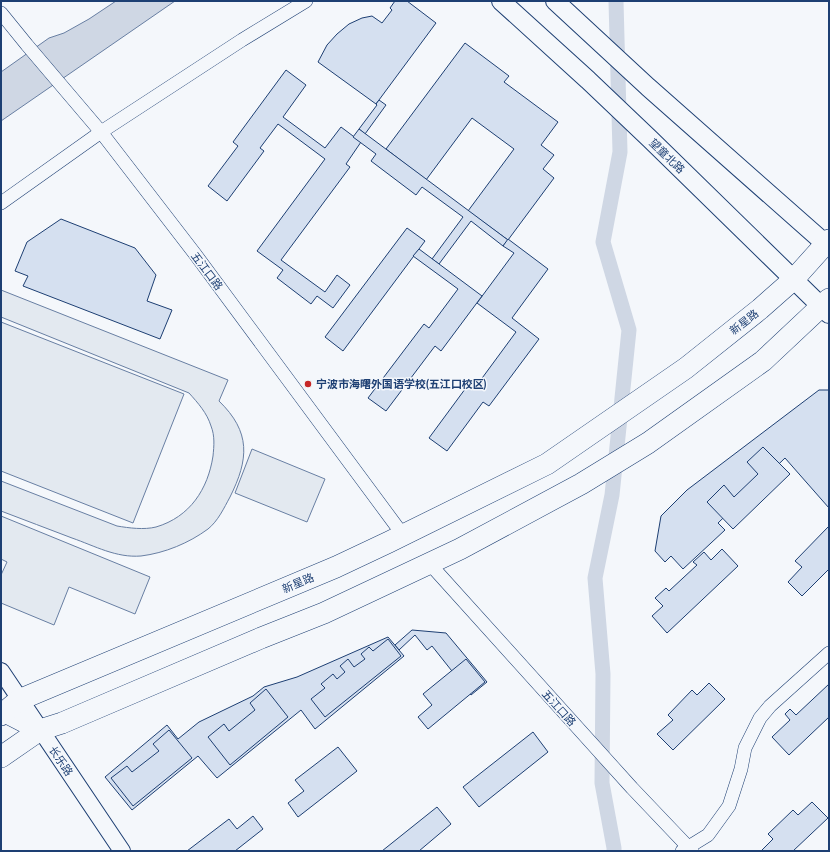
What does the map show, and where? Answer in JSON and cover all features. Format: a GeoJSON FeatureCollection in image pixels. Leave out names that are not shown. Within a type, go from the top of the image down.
{"type":"FeatureCollection","features":[{"type":"Feature","properties":{"kind":"main road","name":"望童北路"},"geometry":{"type":"LineString","coordinates":[[501,1],[588,80],[794,279],[826,307]]}},
{"type":"Feature","properties":{"kind":"main road"},"geometry":{"type":"LineString","coordinates":[[555,1],[648,86],[828,244]]}},
{"type":"Feature","properties":{"kind":"main road","name":"新星路"},"geometry":{"type":"LineString","coordinates":[[7,710],[336,567],[547,464],[649,392],[686,368],[748,319],[794,279],[828,244]]}},
{"type":"Feature","properties":{"kind":"main road"},"geometry":{"type":"LineString","coordinates":[[1,757],[40,730],[62,723],[261,638],[324,613],[460,549],[581,484],[648,443],[763,360],[826,307]]}},
{"type":"Feature","properties":{"kind":"main road"},"geometry":{"type":"LineString","coordinates":[[7,710],[40,730]]}},
{"type":"Feature","properties":{"kind":"street"},"geometry":{"type":"LineString","coordinates":[[1,203],[101,132],[242,40],[306,1]]}},
{"type":"Feature","properties":{"kind":"street","name":"五江口路"},"geometry":{"type":"LineString","coordinates":[[1,13],[101,132],[403,535]]}},
{"type":"Feature","properties":{"kind":"street","name":"五江口路"},"geometry":{"type":"LineString","coordinates":[[429,563],[687,850]]}},
{"type":"Feature","properties":{"kind":"street"},"geometry":{"type":"LineString","coordinates":[[687,850],[708,835],[729,806],[741,769],[745,748],[760,718],[770,706],[829,653]]}},
{"type":"Feature","properties":{"kind":"street"},"geometry":{"type":"LineString","coordinates":[[1,671],[7,710]]}},
{"type":"Feature","properties":{"kind":"street","name":"长乐路"},"geometry":{"type":"LineString","coordinates":[[40,730],[122,851]]}},
{"type":"Feature","properties":{"kind":"shaded area"},"geometry":{"type":"Polygon","coordinates":[[[116,1],[175,1],[1,121],[1,72],[49,38],[64,33],[116,1]]]}},
{"type":"Feature","properties":{"kind":"shaded area"},"geometry":{"type":"Polygon","coordinates":[[[1,290],[228,380],[219,401],[229,412],[242,435],[244,446],[243,458],[241,470],[230,497],[212,526],[193,539],[168,550],[150,555],[132,556],[106,551],[1,511],[1,481],[117,526],[142,529],[156,527],[179,516],[188,509],[202,490],[211,468],[214,441],[212,430],[205,412],[189,393],[1,317],[1,290]]]}},
{"type":"Feature","properties":{"kind":"shaded area"},"geometry":{"type":"Polygon","coordinates":[[[1,322],[184,394],[133,523],[1,471],[1,322]]]}},
{"type":"Feature","properties":{"kind":"shaded area"},"geometry":{"type":"Polygon","coordinates":[[[252,449],[325,479],[307,522],[235,493],[252,449]]]}},
{"type":"Feature","properties":{"kind":"shaded area"},"geometry":{"type":"Polygon","coordinates":[[[1,516],[150,577],[135,614],[69,587],[54,625],[1,603],[1,575],[7,562],[1,559],[1,516]]]}},
{"type":"Feature","properties":{"kind":"building"},"geometry":{"type":"Polygon","coordinates":[[[395,1],[407,1],[436,23],[376,104],[318,62],[327,45],[349,24],[362,18],[372,16],[382,23],[392,10],[390,8],[395,1]]]}},
{"type":"Feature","properties":{"kind":"building"},"geometry":{"type":"Polygon","coordinates":[[[465,43],[509,76],[504,82],[558,122],[541,145],[554,155],[543,169],[554,178],[508,240],[468,211],[514,149],[472,118],[426,180],[386,149],[465,43]]]}},
{"type":"Feature","properties":{"kind":"building"},"geometry":{"type":"Polygon","coordinates":[[[286,70],[306,85],[283,117],[325,148],[341,127],[361,142],[346,164],[350,167],[281,260],[325,292],[337,275],[350,285],[333,308],[317,296],[311,304],[277,278],[283,270],[257,251],[325,159],[278,124],[260,148],[264,151],[227,201],[208,186],[238,146],[233,142],[286,70]]]}},
{"type":"Feature","properties":{"kind":"building"},"geometry":{"type":"Polygon","coordinates":[[[379,100],[386,105],[365,134],[359,129],[379,100]]]}},
{"type":"Feature","properties":{"kind":"building"},"geometry":{"type":"Polygon","coordinates":[[[359,129],[508,240],[503,246],[471,221],[439,264],[432,259],[463,217],[422,187],[416,195],[371,161],[376,154],[353,137],[359,129]]]}},
{"type":"Feature","properties":{"kind":"building"},"geometry":{"type":"Polygon","coordinates":[[[61,219],[135,248],[156,275],[147,301],[172,310],[160,339],[23,286],[28,276],[15,271],[27,242],[61,219]]]}},
{"type":"Feature","properties":{"kind":"building"},"geometry":{"type":"Polygon","coordinates":[[[407,228],[425,241],[343,351],[325,337],[407,228]]]}},
{"type":"Feature","properties":{"kind":"building"},"geometry":{"type":"Polygon","coordinates":[[[508,239],[548,269],[512,318],[539,339],[489,406],[483,402],[447,451],[429,438],[471,381],[477,385],[516,332],[477,303],[514,253],[503,246],[508,239]]]}},
{"type":"Feature","properties":{"kind":"building"},"geometry":{"type":"Polygon","coordinates":[[[419,249],[482,296],[441,351],[435,346],[386,411],[368,398],[424,324],[429,328],[458,289],[413,256],[419,249]]]}},
{"type":"Feature","properties":{"kind":"building"},"geometry":{"type":"Polygon","coordinates":[[[819,390],[829,390],[829,508],[785,458],[718,523],[725,530],[683,569],[671,556],[665,562],[655,551],[661,516],[687,490],[819,390]]]}},
{"type":"Feature","properties":{"kind":"building"},"geometry":{"type":"Polygon","coordinates":[[[763,447],[790,474],[733,529],[707,502],[724,485],[734,497],[758,474],[747,462],[763,447]]]}},
{"type":"Feature","properties":{"kind":"building"},"geometry":{"type":"Polygon","coordinates":[[[829,526],[829,569],[802,596],[788,582],[802,567],[795,561],[829,526]]]}},
{"type":"Feature","properties":{"kind":"building"},"geometry":{"type":"Polygon","coordinates":[[[722,549],[738,566],[667,633],[652,616],[663,606],[655,598],[666,588],[669,591],[697,565],[693,562],[704,552],[711,560],[722,549]]]}},
{"type":"Feature","properties":{"kind":"building"},"geometry":{"type":"Polygon","coordinates":[[[412,630],[446,633],[487,682],[471,695],[432,646],[427,650],[415,635],[399,650],[395,645],[412,630]]]}},
{"type":"Feature","properties":{"kind":"building"},"geometry":{"type":"Polygon","coordinates":[[[388,637],[404,656],[315,729],[301,710],[217,778],[198,756],[132,810],[105,777],[167,725],[178,739],[199,722],[253,696],[264,687],[297,677],[388,637]]]}},
{"type":"Feature","properties":{"kind":"building"},"geometry":{"type":"Polygon","coordinates":[[[388,639],[401,656],[325,717],[311,699],[325,688],[321,684],[333,674],[337,679],[345,672],[340,666],[348,659],[354,667],[365,659],[361,654],[369,647],[373,651],[388,639]]]}},
{"type":"Feature","properties":{"kind":"building"},"geometry":{"type":"Polygon","coordinates":[[[466,659],[485,682],[428,729],[418,717],[432,705],[423,694],[466,659]]]}},
{"type":"Feature","properties":{"kind":"building"},"geometry":{"type":"Polygon","coordinates":[[[709,683],[725,699],[673,750],[657,734],[673,720],[668,715],[692,690],[697,695],[709,683]]]}},
{"type":"Feature","properties":{"kind":"building"},"geometry":{"type":"Polygon","coordinates":[[[829,684],[829,717],[789,755],[772,737],[790,720],[785,714],[790,709],[796,715],[829,684]]]}},
{"type":"Feature","properties":{"kind":"building"},"geometry":{"type":"Polygon","coordinates":[[[266,689],[288,717],[230,765],[208,737],[224,724],[229,731],[255,710],[250,703],[266,689]]]}},
{"type":"Feature","properties":{"kind":"building"},"geometry":{"type":"Polygon","coordinates":[[[169,730],[192,758],[133,806],[111,778],[127,766],[132,772],[159,751],[153,744],[169,730]]]}},
{"type":"Feature","properties":{"kind":"building"},"geometry":{"type":"Polygon","coordinates":[[[533,732],[548,752],[479,807],[463,787],[533,732]]]}},
{"type":"Feature","properties":{"kind":"building"},"geometry":{"type":"Polygon","coordinates":[[[338,747],[357,771],[298,817],[288,803],[304,791],[295,780],[338,747]]]}},
{"type":"Feature","properties":{"kind":"building"},"geometry":{"type":"Polygon","coordinates":[[[812,802],[828,818],[793,851],[761,851],[773,839],[768,834],[793,810],[798,815],[812,802]]]}},
{"type":"Feature","properties":{"kind":"building"},"geometry":{"type":"Polygon","coordinates":[[[437,807],[451,824],[419,851],[382,851],[437,807]]]}},
{"type":"Feature","properties":{"kind":"building"},"geometry":{"type":"Polygon","coordinates":[[[253,816],[263,829],[235,851],[187,851],[229,819],[237,829],[253,816]]]}},
{"type":"Feature","properties":{"kind":"waterway"},"geometry":{"type":"LineString","coordinates":[[614,851],[602,783],[603,674],[595,578],[612,495],[629,330],[603,242],[620,152],[616,1]]}},
{"type":"Feature","properties":{"kind":"place","name":"宁波市海曙外国语学校(五江口校区)"},"geometry":{"type":"Point","coordinates":[308,384]}}]}
